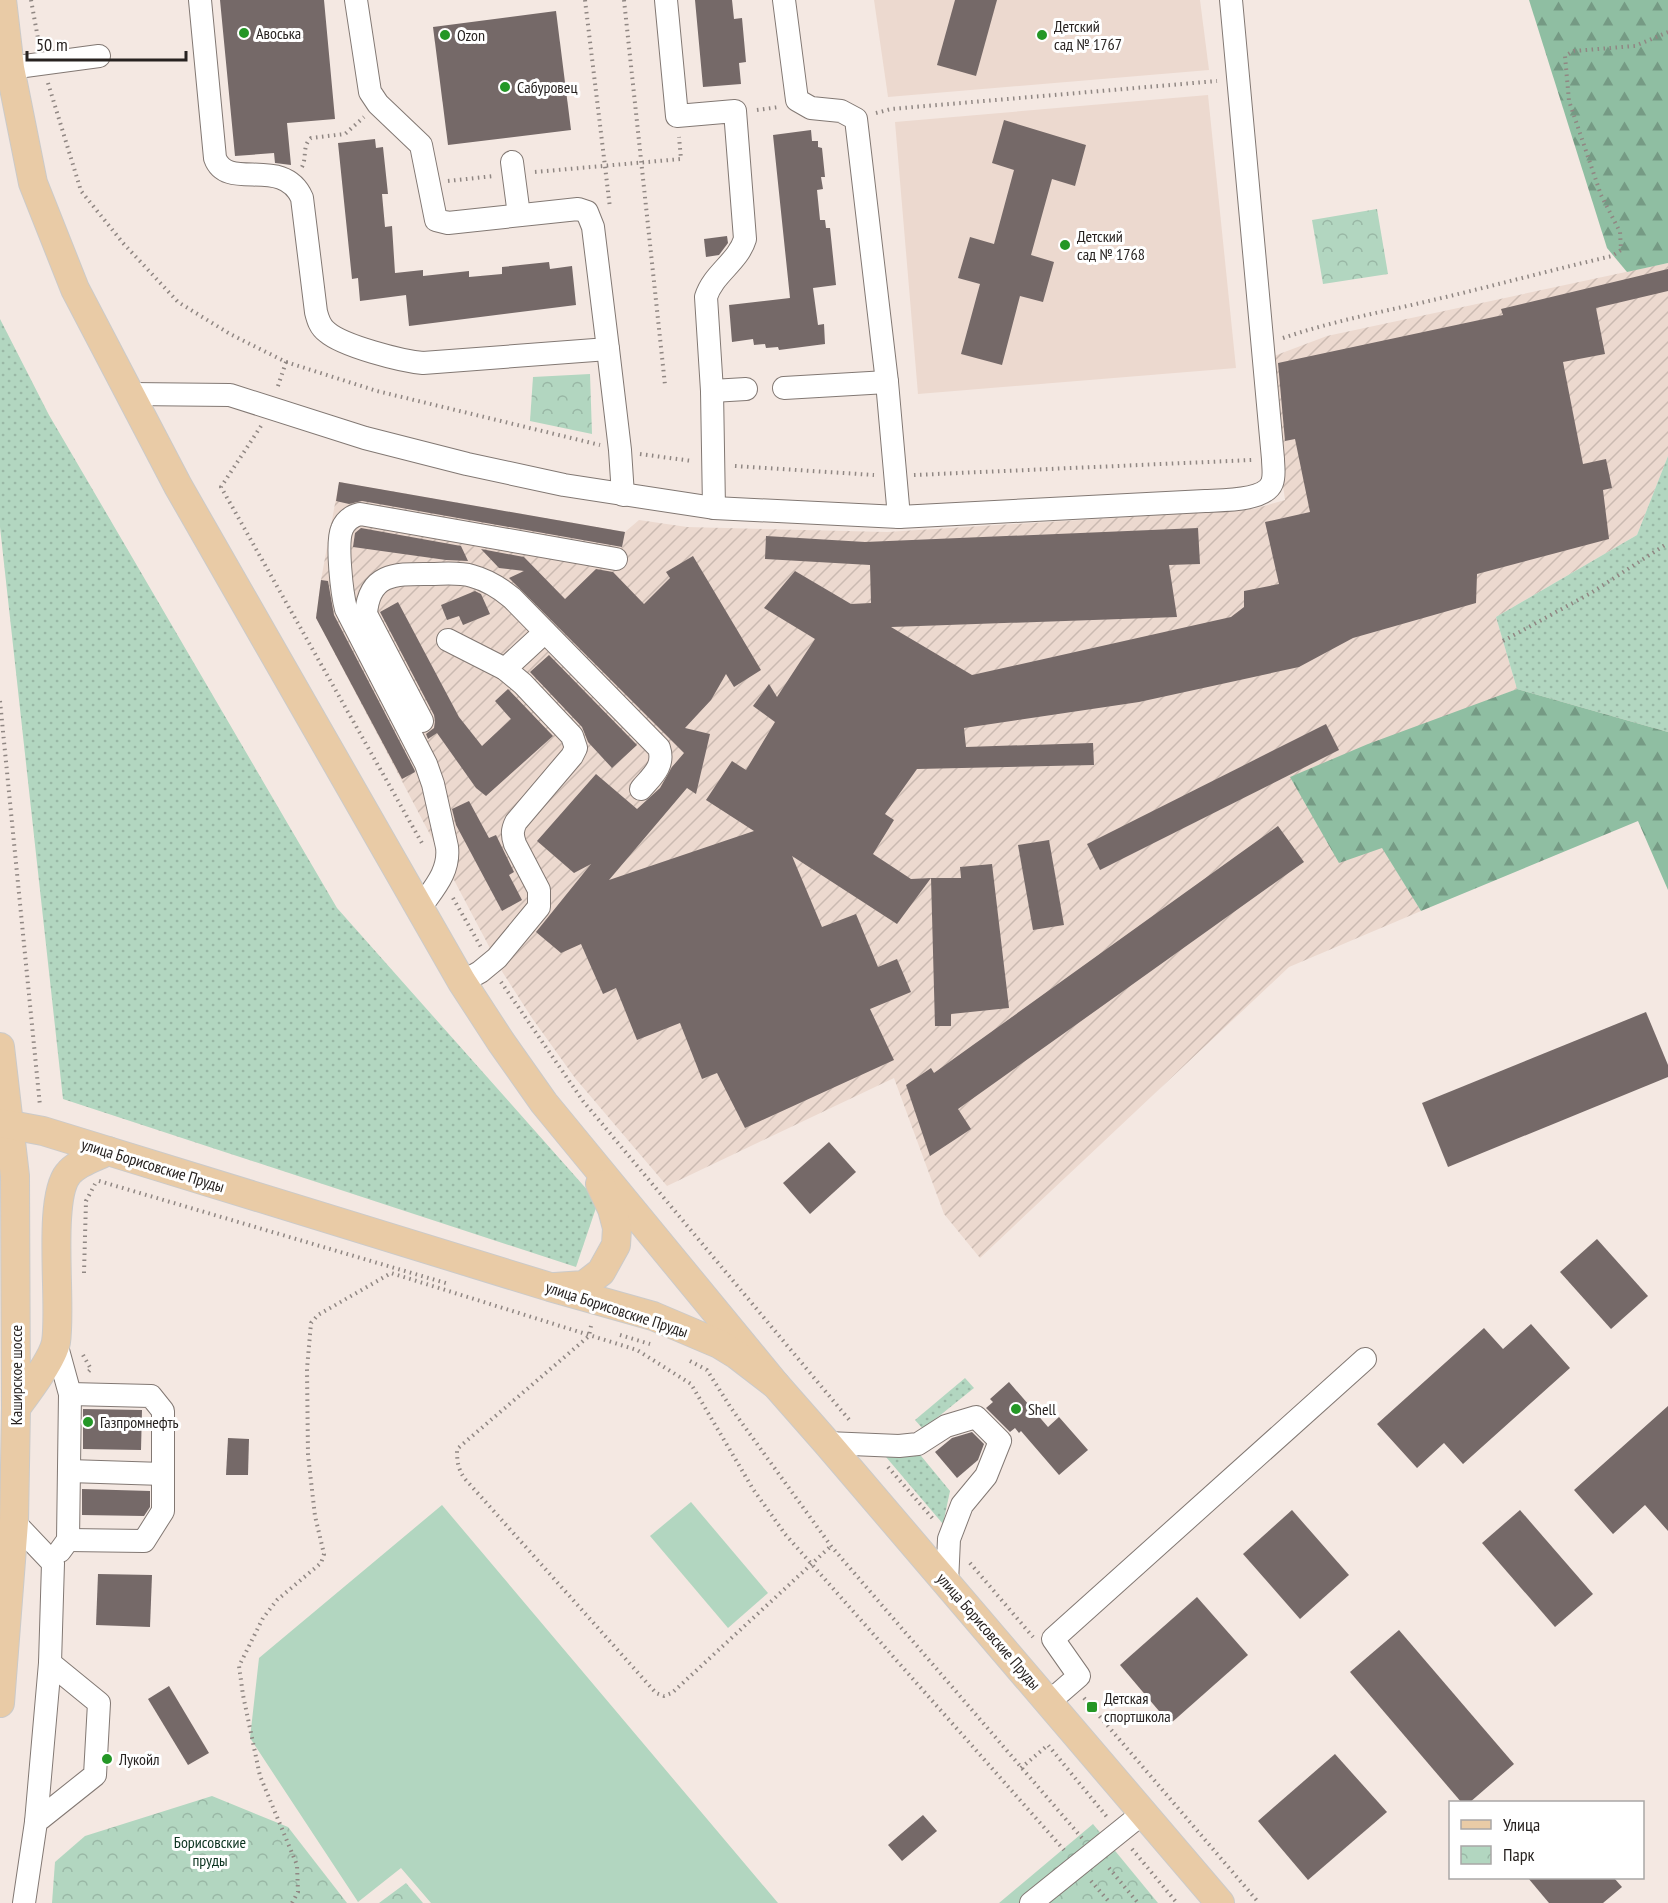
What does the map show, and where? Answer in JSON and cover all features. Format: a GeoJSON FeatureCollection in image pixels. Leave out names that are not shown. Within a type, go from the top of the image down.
{"type":"FeatureCollection","features":[{"type":"Feature","properties":{"kind":"main road"},"geometry":{"type":"LineString","coordinates":[[2,0],[10,68],[33,183],[75,289],[178,486],[462,982],[525,1077],[776,1385]]}},
{"type":"Feature","properties":{"kind":"main road","name":"Каширское шоссе"},"geometry":{"type":"LineString","coordinates":[[0,1047],[16,1408],[14,1522],[1,1695]]}},
{"type":"Feature","properties":{"kind":"main road","name":"улица Борисовские Пруды"},"geometry":{"type":"LineString","coordinates":[[5,1124],[43,1131],[550,1287],[653,1316],[719,1344],[776,1385],[1220,1903]]}},
{"type":"Feature","properties":{"kind":"main road"},"geometry":{"type":"LineString","coordinates":[[16,1408],[39,1378],[56,1343],[58,1221],[61,1187],[69,1172],[108,1151]]}},
{"type":"Feature","properties":{"kind":"main road"},"geometry":{"type":"LineString","coordinates":[[550,1287],[584,1285],[601,1272],[616,1245],[616,1228],[612,1209],[585,1152]]}},
{"type":"Feature","properties":{"kind":"main road"},"geometry":{"type":"LineString","coordinates":[[7,1176],[38,1193],[58,1221]]}},
{"type":"Feature","properties":{"kind":"lane"},"geometry":{"type":"LineString","coordinates":[[200,0],[214,158],[217,164],[227,171],[284,178],[297,188],[302,198],[319,323],[325,332],[337,339],[402,361],[423,363],[608,349]]}},
{"type":"Feature","properties":{"kind":"lane"},"geometry":{"type":"LineString","coordinates":[[356,0],[370,92],[378,104],[421,145],[436,220],[441,223],[578,209],[584,210],[590,216],[620,450],[623,495]]}},
{"type":"Feature","properties":{"kind":"lane"},"geometry":{"type":"LineString","coordinates":[[666,0],[677,116],[735,111],[745,239],[738,254],[709,288],[706,297],[712,391],[714,508]]}},
{"type":"Feature","properties":{"kind":"lane"},"geometry":{"type":"LineString","coordinates":[[784,0],[797,100],[811,108],[841,111],[856,119],[887,382],[899,517]]}},
{"type":"Feature","properties":{"kind":"lane"},"geometry":{"type":"LineString","coordinates":[[131,394],[230,395],[365,438],[467,464],[564,485],[714,508],[899,517],[1205,501],[1254,496],[1269,489],[1274,481],[1264,345],[1232,0]]}},
{"type":"Feature","properties":{"kind":"lane"},"geometry":{"type":"LineString","coordinates":[[10,68],[99,56]]}},
{"type":"Feature","properties":{"kind":"lane"},"geometry":{"type":"LineString","coordinates":[[512,168],[519,215]]}},
{"type":"Feature","properties":{"kind":"lane"},"geometry":{"type":"LineString","coordinates":[[784,388],[887,382]]}},
{"type":"Feature","properties":{"kind":"lane"},"geometry":{"type":"LineString","coordinates":[[712,391],[746,389]]}},
{"type":"Feature","properties":{"kind":"lane"},"geometry":{"type":"LineString","coordinates":[[420,908],[446,870],[448,857],[430,774],[346,609],[342,592],[339,540],[345,523],[360,514],[616,559]]}},
{"type":"Feature","properties":{"kind":"lane"},"geometry":{"type":"LineString","coordinates":[[422,721],[366,614],[369,597],[381,581],[396,574],[459,573],[473,576],[498,587],[659,748],[661,761],[659,768],[641,789]]}},
{"type":"Feature","properties":{"kind":"lane"},"geometry":{"type":"LineString","coordinates":[[505,669],[545,632]]}},
{"type":"Feature","properties":{"kind":"lane"},"geometry":{"type":"LineString","coordinates":[[448,640],[505,669],[523,684],[572,736],[576,748],[572,756],[513,828],[515,844],[539,890],[540,901],[535,914],[490,964],[462,982]]}},
{"type":"Feature","properties":{"kind":"lane"},"geometry":{"type":"LineString","coordinates":[[24,1903],[36,1822],[50,1663],[52,1563],[68,1540],[70,1394],[56,1343]]}},
{"type":"Feature","properties":{"kind":"lane"},"geometry":{"type":"LineString","coordinates":[[1049,1702],[1079,1676],[1053,1639],[1365,1359]]}},
{"type":"Feature","properties":{"kind":"lane"},"geometry":{"type":"LineString","coordinates":[[68,1540],[144,1541],[163,1510],[163,1411],[151,1396],[70,1394]]}},
{"type":"Feature","properties":{"kind":"lane"},"geometry":{"type":"LineString","coordinates":[[827,1443],[871,1446],[918,1444],[945,1426],[976,1417],[1000,1441],[986,1476],[962,1505],[949,1539],[947,1583]]}},
{"type":"Feature","properties":{"kind":"lane"},"geometry":{"type":"LineString","coordinates":[[69,1471],[163,1474]]}},
{"type":"Feature","properties":{"kind":"lane"},"geometry":{"type":"LineString","coordinates":[[14,1522],[52,1563]]}},
{"type":"Feature","properties":{"kind":"lane"},"geometry":{"type":"LineString","coordinates":[[36,1822],[95,1775],[99,1702],[50,1663]]}},
{"type":"Feature","properties":{"kind":"lane"},"geometry":{"type":"LineString","coordinates":[[1031,1903],[1143,1813]]}},
{"type":"Feature","properties":{"kind":"path"},"geometry":{"type":"LineString","coordinates":[[31,0],[42,64],[81,191],[123,243],[178,302],[230,334],[286,362],[377,391],[620,450],[713,464],[896,476],[1273,459]]}},
{"type":"Feature","properties":{"kind":"path"},"geometry":{"type":"LineString","coordinates":[[624,0],[665,386]]}},
{"type":"Feature","properties":{"kind":"path"},"geometry":{"type":"LineString","coordinates":[[1264,345],[1325,325],[1612,256],[1621,250],[1620,232],[1601,195],[1569,101],[1564,56],[1574,51],[1635,46],[1668,32]]}},
{"type":"Feature","properties":{"kind":"path"},"geometry":{"type":"LineString","coordinates":[[856,119],[891,109],[1239,79]]}},
{"type":"Feature","properties":{"kind":"path"},"geometry":{"type":"LineString","coordinates":[[735,111],[775,108],[797,100]]}},
{"type":"Feature","properties":{"kind":"path"},"geometry":{"type":"LineString","coordinates":[[290,182],[303,165],[304,147],[307,141],[311,138],[345,134],[378,104]]}},
{"type":"Feature","properties":{"kind":"path"},"geometry":{"type":"LineString","coordinates":[[429,184],[512,168],[681,159],[677,116]]}},
{"type":"Feature","properties":{"kind":"path"},"geometry":{"type":"LineString","coordinates":[[286,362],[266,420],[221,486],[490,964],[584,1101],[1033,1638]]}},
{"type":"Feature","properties":{"kind":"path"},"geometry":{"type":"LineString","coordinates":[[1503,641],[1591,593],[1668,543]]}},
{"type":"Feature","properties":{"kind":"path"},"geometry":{"type":"LineString","coordinates":[[0,701],[43,1131]]}},
{"type":"Feature","properties":{"kind":"path"},"geometry":{"type":"LineString","coordinates":[[69,1172],[456,1286]]}},
{"type":"Feature","properties":{"kind":"path"},"geometry":{"type":"LineString","coordinates":[[292,1903],[298,1892],[297,1865],[260,1776],[239,1666],[263,1618],[277,1600],[321,1563],[324,1554],[315,1516],[308,1455],[306,1369],[311,1323],[318,1315],[391,1272],[638,1350],[691,1384],[753,1489],[785,1534],[1087,1859],[1138,1903]]}},
{"type":"Feature","properties":{"kind":"path"},"geometry":{"type":"LineString","coordinates":[[580,1323],[591,1326],[589,1336],[458,1449],[459,1471],[656,1693],[664,1696],[672,1693],[831,1546]]}},
{"type":"Feature","properties":{"kind":"path"},"geometry":{"type":"LineString","coordinates":[[614,1333],[658,1346]]}},
{"type":"Feature","properties":{"kind":"path"},"geometry":{"type":"LineString","coordinates":[[688,1360],[707,1370],[731,1408],[831,1546],[1021,1768],[1087,1859],[1110,1903]]}},
{"type":"Feature","properties":{"kind":"path"},"geometry":{"type":"LineString","coordinates":[[1071,1683],[1259,1903]]}},
{"type":"Feature","properties":{"kind":"path"},"geometry":{"type":"LineString","coordinates":[[1021,1768],[1048,1745],[1066,1768]]}},
{"type":"Feature","properties":{"kind":"shaded area","name":"Детский сад № 1767"},"geometry":{"type":"Polygon","coordinates":[[[874,0],[1200,0],[1209,70],[888,97],[874,0]]]}},
{"type":"Feature","properties":{"kind":"shaded area","name":"Детский сад № 1768"},"geometry":{"type":"Polygon","coordinates":[[[1208,95],[1236,368],[918,394],[895,122],[1208,95]]]}},
{"type":"Feature","properties":{"kind":"shaded area"},"geometry":{"type":"Polygon","coordinates":[[[1668,263],[1668,456],[1637,535],[1496,617],[1517,689],[1291,777],[1382,847],[1421,911],[1289,967],[980,1258],[944,1214],[894,1078],[667,1186],[575,1078],[503,973],[316,618],[339,482],[625,532],[639,520],[687,527],[887,532],[1254,509],[1285,500],[1272,406],[1274,356],[1327,336],[1668,263]]]}},
{"type":"Feature","properties":{"kind":"green space"},"geometry":{"type":"Polygon","coordinates":[[[1529,0],[1668,0],[1668,263],[1627,272],[1607,248],[1529,0]]]}},
{"type":"Feature","properties":{"kind":"green space"},"geometry":{"type":"Polygon","coordinates":[[[1377,209],[1388,274],[1323,284],[1312,220],[1377,209]]]}},
{"type":"Feature","properties":{"kind":"green space"},"geometry":{"type":"Polygon","coordinates":[[[0,319],[49,415],[337,908],[598,1202],[576,1267],[63,1099],[0,527],[0,319]]]}},
{"type":"Feature","properties":{"kind":"green space"},"geometry":{"type":"Polygon","coordinates":[[[590,374],[592,434],[530,421],[533,377],[590,374]]]}},
{"type":"Feature","properties":{"kind":"green space"},"geometry":{"type":"Polygon","coordinates":[[[1668,456],[1668,732],[1517,689],[1496,617],[1637,535],[1668,456]]]}},
{"type":"Feature","properties":{"kind":"green space"},"geometry":{"type":"Polygon","coordinates":[[[1517,689],[1668,732],[1668,890],[1638,821],[1421,911],[1382,848],[1339,863],[1290,777],[1368,744],[1517,689]]]}},
{"type":"Feature","properties":{"kind":"green space"},"geometry":{"type":"Polygon","coordinates":[[[965,1378],[974,1388],[923,1429],[915,1420],[965,1378]]]}},
{"type":"Feature","properties":{"kind":"green space"},"geometry":{"type":"Polygon","coordinates":[[[917,1451],[950,1491],[943,1524],[886,1457],[917,1451]]]}},
{"type":"Feature","properties":{"kind":"green space"},"geometry":{"type":"Polygon","coordinates":[[[691,1502],[768,1593],[728,1628],[650,1536],[691,1502]]]}},
{"type":"Feature","properties":{"kind":"green space"},"geometry":{"type":"Polygon","coordinates":[[[442,1505],[778,1903],[431,1903],[401,1868],[358,1902],[250,1738],[259,1658],[442,1505]]]}},
{"type":"Feature","properties":{"kind":"green space","name":"Борисовские пруды"},"geometry":{"type":"Polygon","coordinates":[[[212,1796],[288,1827],[347,1903],[52,1903],[55,1862],[85,1836],[212,1796]]]}},
{"type":"Feature","properties":{"kind":"green space"},"geometry":{"type":"Polygon","coordinates":[[[1093,1824],[1158,1903],[999,1903],[1093,1824]]]}},
{"type":"Feature","properties":{"kind":"green space"},"geometry":{"type":"Polygon","coordinates":[[[406,1883],[423,1903],[379,1903],[406,1883]]]}},
{"type":"Feature","properties":{"kind":"building"},"geometry":{"type":"Polygon","coordinates":[[[220,0],[324,0],[335,119],[287,123],[291,165],[275,163],[274,153],[235,156],[220,0]]]}},
{"type":"Feature","properties":{"kind":"building"},"geometry":{"type":"Polygon","coordinates":[[[695,0],[732,0],[734,19],[742,18],[746,62],[739,63],[741,84],[703,87],[695,0]]]}},
{"type":"Feature","properties":{"kind":"building"},"geometry":{"type":"Polygon","coordinates":[[[955,0],[997,0],[976,76],[937,65],[955,0]]]}},
{"type":"Feature","properties":{"kind":"building"},"geometry":{"type":"Polygon","coordinates":[[[556,11],[571,130],[448,145],[433,27],[556,11]]]}},
{"type":"Feature","properties":{"kind":"building"},"geometry":{"type":"Polygon","coordinates":[[[1004,120],[1086,145],[1075,186],[1052,179],[1031,255],[1054,262],[1043,302],[1020,296],[1002,365],[961,354],[980,284],[958,278],[970,237],[994,244],[1014,170],[992,163],[1004,120]]]}},
{"type":"Feature","properties":{"kind":"building"},"geometry":{"type":"Polygon","coordinates":[[[811,130],[812,141],[818,141],[818,147],[822,148],[825,177],[821,177],[823,189],[817,190],[820,220],[825,220],[826,228],[830,228],[836,285],[813,288],[818,325],[824,324],[825,344],[779,350],[778,347],[766,348],[765,344],[754,345],[753,339],[732,342],[729,305],[790,298],[773,135],[811,130]]]}},
{"type":"Feature","properties":{"kind":"building"},"geometry":{"type":"Polygon","coordinates":[[[375,139],[376,148],[383,147],[388,194],[382,194],[385,227],[392,226],[395,273],[423,270],[423,276],[469,271],[469,277],[502,274],[502,267],[549,262],[550,269],[572,266],[576,305],[409,326],[406,295],[360,301],[358,278],[352,279],[338,143],[375,139]]]}},
{"type":"Feature","properties":{"kind":"building"},"geometry":{"type":"Polygon","coordinates":[[[727,236],[728,243],[719,255],[706,257],[704,239],[727,236]]]}},
{"type":"Feature","properties":{"kind":"building"},"geometry":{"type":"Polygon","coordinates":[[[1668,269],[1668,291],[1596,308],[1605,354],[1563,362],[1583,464],[1606,459],[1612,488],[1603,490],[1609,539],[1477,574],[1476,603],[1353,638],[1299,667],[1139,702],[964,728],[966,747],[1093,743],[1094,765],[917,769],[885,814],[894,820],[873,854],[911,879],[931,878],[897,924],[792,856],[822,927],[856,914],[878,967],[897,959],[911,992],[870,1009],[894,1060],[745,1128],[717,1073],[702,1079],[680,1023],[637,1040],[616,988],[603,994],[581,944],[561,953],[536,932],[591,864],[574,873],[537,841],[596,774],[637,809],[660,788],[672,767],[684,753],[509,578],[524,571],[499,568],[481,549],[524,557],[565,599],[596,569],[613,572],[644,604],[670,578],[666,572],[693,556],[761,670],[734,687],[726,674],[711,700],[685,728],[710,734],[696,794],[687,788],[609,880],[754,831],[706,800],[732,761],[746,770],[775,722],[753,706],[769,684],[777,697],[815,639],[764,608],[795,571],[851,604],[871,603],[870,565],[765,559],[766,536],[865,542],[1198,528],[1200,564],[1169,565],[1177,617],[891,627],[972,675],[1231,617],[1244,607],[1244,591],[1279,584],[1265,522],[1310,512],[1295,439],[1285,441],[1278,363],[1503,315],[1501,309],[1668,269]]]}},
{"type":"Feature","properties":{"kind":"building"},"geometry":{"type":"Polygon","coordinates":[[[339,482],[625,532],[622,547],[362,501],[349,504],[336,501],[339,482]]]}},
{"type":"Feature","properties":{"kind":"building"},"geometry":{"type":"Polygon","coordinates":[[[361,528],[461,546],[468,561],[353,547],[355,533],[361,528]]]}},
{"type":"Feature","properties":{"kind":"building"},"geometry":{"type":"Polygon","coordinates":[[[321,580],[328,581],[334,615],[414,769],[415,772],[402,779],[316,618],[321,580]]]}},
{"type":"Feature","properties":{"kind":"building"},"geometry":{"type":"Polygon","coordinates":[[[475,591],[481,594],[490,614],[463,625],[459,616],[447,620],[441,605],[475,591]]]}},
{"type":"Feature","properties":{"kind":"building"},"geometry":{"type":"Polygon","coordinates":[[[398,602],[459,717],[482,746],[511,719],[495,701],[508,689],[553,736],[486,796],[476,788],[437,733],[428,739],[426,734],[434,728],[434,715],[380,612],[398,602]]]}},
{"type":"Feature","properties":{"kind":"building"},"geometry":{"type":"Polygon","coordinates":[[[549,655],[637,745],[612,768],[588,742],[582,727],[530,672],[549,655]]]}},
{"type":"Feature","properties":{"kind":"building"},"geometry":{"type":"Polygon","coordinates":[[[1326,724],[1339,750],[1100,870],[1087,844],[1326,724]]]}},
{"type":"Feature","properties":{"kind":"building"},"geometry":{"type":"Polygon","coordinates":[[[469,801],[489,838],[496,835],[514,872],[509,875],[522,900],[502,911],[456,825],[452,809],[469,801]]]}},
{"type":"Feature","properties":{"kind":"building"},"geometry":{"type":"Polygon","coordinates":[[[1278,826],[1304,862],[958,1109],[971,1129],[930,1156],[906,1085],[931,1068],[934,1073],[1278,826]]]}},
{"type":"Feature","properties":{"kind":"building"},"geometry":{"type":"Polygon","coordinates":[[[1049,840],[1064,925],[1033,930],[1018,845],[1049,840]]]}},
{"type":"Feature","properties":{"kind":"building"},"geometry":{"type":"Polygon","coordinates":[[[992,864],[1009,1008],[951,1014],[951,1026],[935,1026],[931,878],[961,878],[960,867],[992,864]]]}},
{"type":"Feature","properties":{"kind":"building"},"geometry":{"type":"Polygon","coordinates":[[[1646,1012],[1668,1065],[1668,1077],[1448,1167],[1422,1103],[1646,1012]]]}},
{"type":"Feature","properties":{"kind":"building"},"geometry":{"type":"Polygon","coordinates":[[[829,1142],[856,1172],[810,1214],[783,1183],[829,1142]]]}},
{"type":"Feature","properties":{"kind":"building"},"geometry":{"type":"Polygon","coordinates":[[[1597,1239],[1648,1296],[1611,1329],[1560,1272],[1597,1239]]]}},
{"type":"Feature","properties":{"kind":"building"},"geometry":{"type":"Polygon","coordinates":[[[1531,1324],[1570,1368],[1463,1464],[1444,1443],[1417,1468],[1377,1424],[1484,1328],[1503,1349],[1531,1324]]]}},
{"type":"Feature","properties":{"kind":"building"},"geometry":{"type":"Polygon","coordinates":[[[1009,1382],[1048,1427],[1059,1417],[1088,1450],[1059,1475],[1021,1431],[1019,1433],[1015,1428],[1010,1432],[986,1408],[993,1402],[990,1399],[1009,1382]]]}},
{"type":"Feature","properties":{"kind":"building"},"geometry":{"type":"Polygon","coordinates":[[[1668,1406],[1668,1531],[1645,1505],[1613,1534],[1574,1490],[1668,1406]]]}},
{"type":"Feature","properties":{"kind":"building"},"geometry":{"type":"Polygon","coordinates":[[[83,1409],[142,1410],[141,1450],[83,1449],[83,1409]]]}},
{"type":"Feature","properties":{"kind":"building"},"geometry":{"type":"Polygon","coordinates":[[[972,1432],[984,1444],[978,1460],[957,1478],[935,1452],[952,1438],[972,1432]]]}},
{"type":"Feature","properties":{"kind":"building"},"geometry":{"type":"Polygon","coordinates":[[[228,1438],[249,1439],[248,1475],[226,1475],[228,1438]]]}},
{"type":"Feature","properties":{"kind":"building"},"geometry":{"type":"Polygon","coordinates":[[[82,1489],[150,1491],[150,1507],[144,1516],[82,1515],[82,1489]]]}},
{"type":"Feature","properties":{"kind":"building"},"geometry":{"type":"Polygon","coordinates":[[[1292,1510],[1349,1575],[1300,1619],[1243,1554],[1292,1510]]]}},
{"type":"Feature","properties":{"kind":"building"},"geometry":{"type":"Polygon","coordinates":[[[1520,1510],[1593,1594],[1555,1627],[1482,1543],[1520,1510]]]}},
{"type":"Feature","properties":{"kind":"building"},"geometry":{"type":"Polygon","coordinates":[[[98,1574],[152,1575],[150,1627],[96,1625],[98,1574]]]}},
{"type":"Feature","properties":{"kind":"building"},"geometry":{"type":"Polygon","coordinates":[[[1197,1597],[1248,1655],[1170,1724],[1120,1665],[1197,1597]]]}},
{"type":"Feature","properties":{"kind":"building"},"geometry":{"type":"Polygon","coordinates":[[[1399,1630],[1514,1764],[1471,1801],[1460,1801],[1350,1672],[1399,1630]]]}},
{"type":"Feature","properties":{"kind":"building"},"geometry":{"type":"Polygon","coordinates":[[[169,1686],[209,1753],[188,1765],[148,1699],[169,1686]]]}},
{"type":"Feature","properties":{"kind":"building"},"geometry":{"type":"Polygon","coordinates":[[[1335,1754],[1387,1812],[1308,1880],[1258,1821],[1335,1754]]]}},
{"type":"Feature","properties":{"kind":"building"},"geometry":{"type":"Polygon","coordinates":[[[923,1815],[937,1831],[902,1861],[888,1845],[923,1815]]]}},
{"type":"Feature","properties":{"kind":"building"},"geometry":{"type":"Polygon","coordinates":[[[1529,1879],[1615,1879],[1622,1887],[1603,1903],[1549,1903],[1529,1879]]]}},
{"type":"Feature","properties":{"kind":"place","name":"Авоська"},"geometry":{"type":"Point","coordinates":[244,33]}},
{"type":"Feature","properties":{"kind":"place","name":"Ozon"},"geometry":{"type":"Point","coordinates":[445,35]}},
{"type":"Feature","properties":{"kind":"place","name":"Детский сад № 1767"},"geometry":{"type":"Point","coordinates":[1042,35]}},
{"type":"Feature","properties":{"kind":"place","name":"Сабуровец"},"geometry":{"type":"Point","coordinates":[505,87]}},
{"type":"Feature","properties":{"kind":"place","name":"Детский сад № 1768"},"geometry":{"type":"Point","coordinates":[1065,245]}},
{"type":"Feature","properties":{"kind":"place","name":"Shell"},"geometry":{"type":"Point","coordinates":[1016,1409]}},
{"type":"Feature","properties":{"kind":"place","name":"Газпромнефть"},"geometry":{"type":"Point","coordinates":[88,1422]}},
{"type":"Feature","properties":{"kind":"place","name":"Детская спортшкола"},"geometry":{"type":"Point","coordinates":[1092,1707]}},
{"type":"Feature","properties":{"kind":"place","name":"Лукойл"},"geometry":{"type":"Point","coordinates":[107,1759]}}]}
